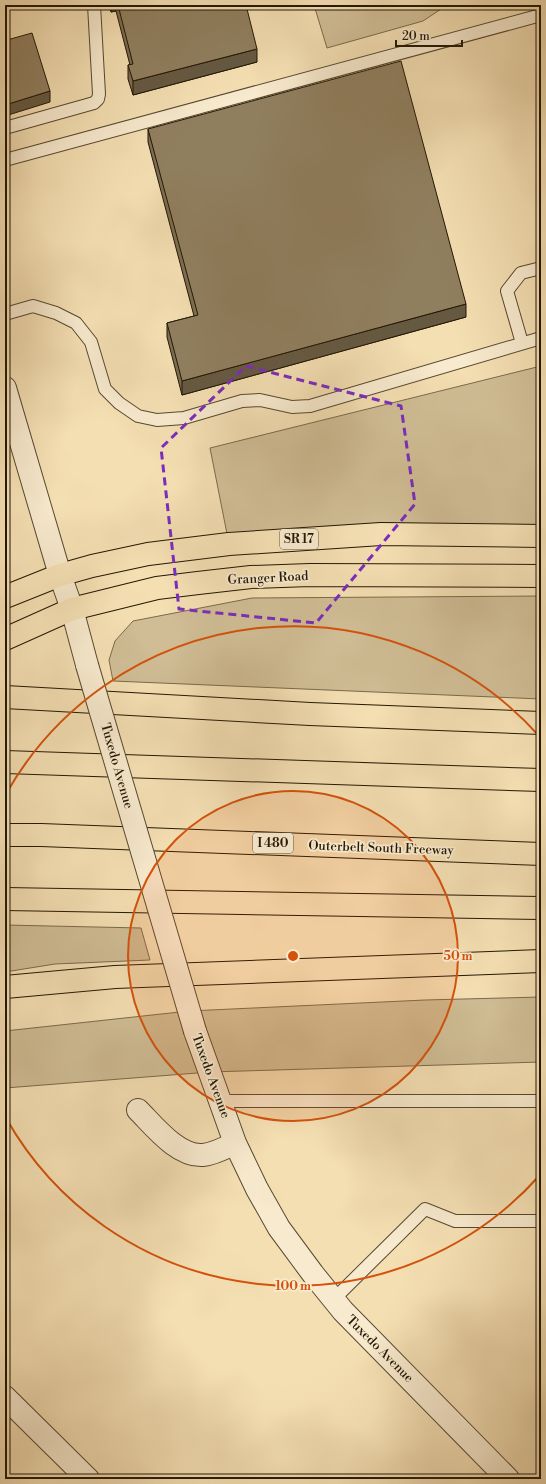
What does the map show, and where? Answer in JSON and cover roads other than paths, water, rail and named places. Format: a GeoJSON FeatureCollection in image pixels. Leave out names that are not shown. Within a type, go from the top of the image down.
{"type":"FeatureCollection","features":[{"type":"Feature","properties":{"kind":"main road","name":"SR 17"},"geometry":{"type":"LineString","coordinates":[[5,597],[60,575],[148,554],[229,544],[381,534],[541,536]]}},
{"type":"Feature","properties":{"kind":"main road","name":"Granger Road"},"geometry":{"type":"LineString","coordinates":[[5,639],[72,609],[157,588],[251,577],[310,575],[541,576]]}},
{"type":"Feature","properties":{"kind":"main road"},"geometry":{"type":"LineString","coordinates":[[5,697],[318,714],[541,723]]}},
{"type":"Feature","properties":{"kind":"main road"},"geometry":{"type":"LineString","coordinates":[[5,762],[541,780]]}},
{"type":"Feature","properties":{"kind":"main road","name":"Outerbelt South Freeway"},"geometry":{"type":"LineString","coordinates":[[5,835],[41,835],[541,854]]}},
{"type":"Feature","properties":{"kind":"main road"},"geometry":{"type":"LineString","coordinates":[[5,899],[541,908]]}},
{"type":"Feature","properties":{"kind":"main road"},"geometry":{"type":"LineString","coordinates":[[5,987],[115,977],[541,961]]}},
{"type":"Feature","properties":{"kind":"street","name":"Tuxedo Avenue"},"geometry":{"type":"LineString","coordinates":[[5,388],[60,575],[72,609],[87,665],[195,1031],[235,1143],[257,1189],[280,1228],[333,1300],[508,1479]]}},
{"type":"Feature","properties":{"kind":"street"},"geometry":{"type":"LineString","coordinates":[[138,1110],[165,1137],[183,1152],[202,1155],[222,1150],[235,1143]]}},
{"type":"Feature","properties":{"kind":"street"},"geometry":{"type":"LineString","coordinates":[[5,1397],[88,1479]]}},
{"type":"Feature","properties":{"kind":"lane"},"geometry":{"type":"LineString","coordinates":[[5,128],[94,103],[98,99],[99,94],[94,5]]}},
{"type":"Feature","properties":{"kind":"lane"},"geometry":{"type":"LineString","coordinates":[[5,160],[541,14]]}},
{"type":"Feature","properties":{"kind":"lane"},"geometry":{"type":"LineString","coordinates":[[522,343],[507,291],[521,273],[541,268]]}},
{"type":"Feature","properties":{"kind":"lane"},"geometry":{"type":"LineString","coordinates":[[5,314],[32,306],[56,313],[76,323],[91,342],[106,389],[119,403],[138,416],[157,420],[184,418],[242,400],[260,400],[292,407],[310,406],[541,338]]}},
{"type":"Feature","properties":{"kind":"lane"},"geometry":{"type":"LineString","coordinates":[[220,1101],[541,1101]]}},
{"type":"Feature","properties":{"kind":"lane"},"geometry":{"type":"LineString","coordinates":[[333,1300],[425,1209],[455,1221],[541,1221]]}}]}
